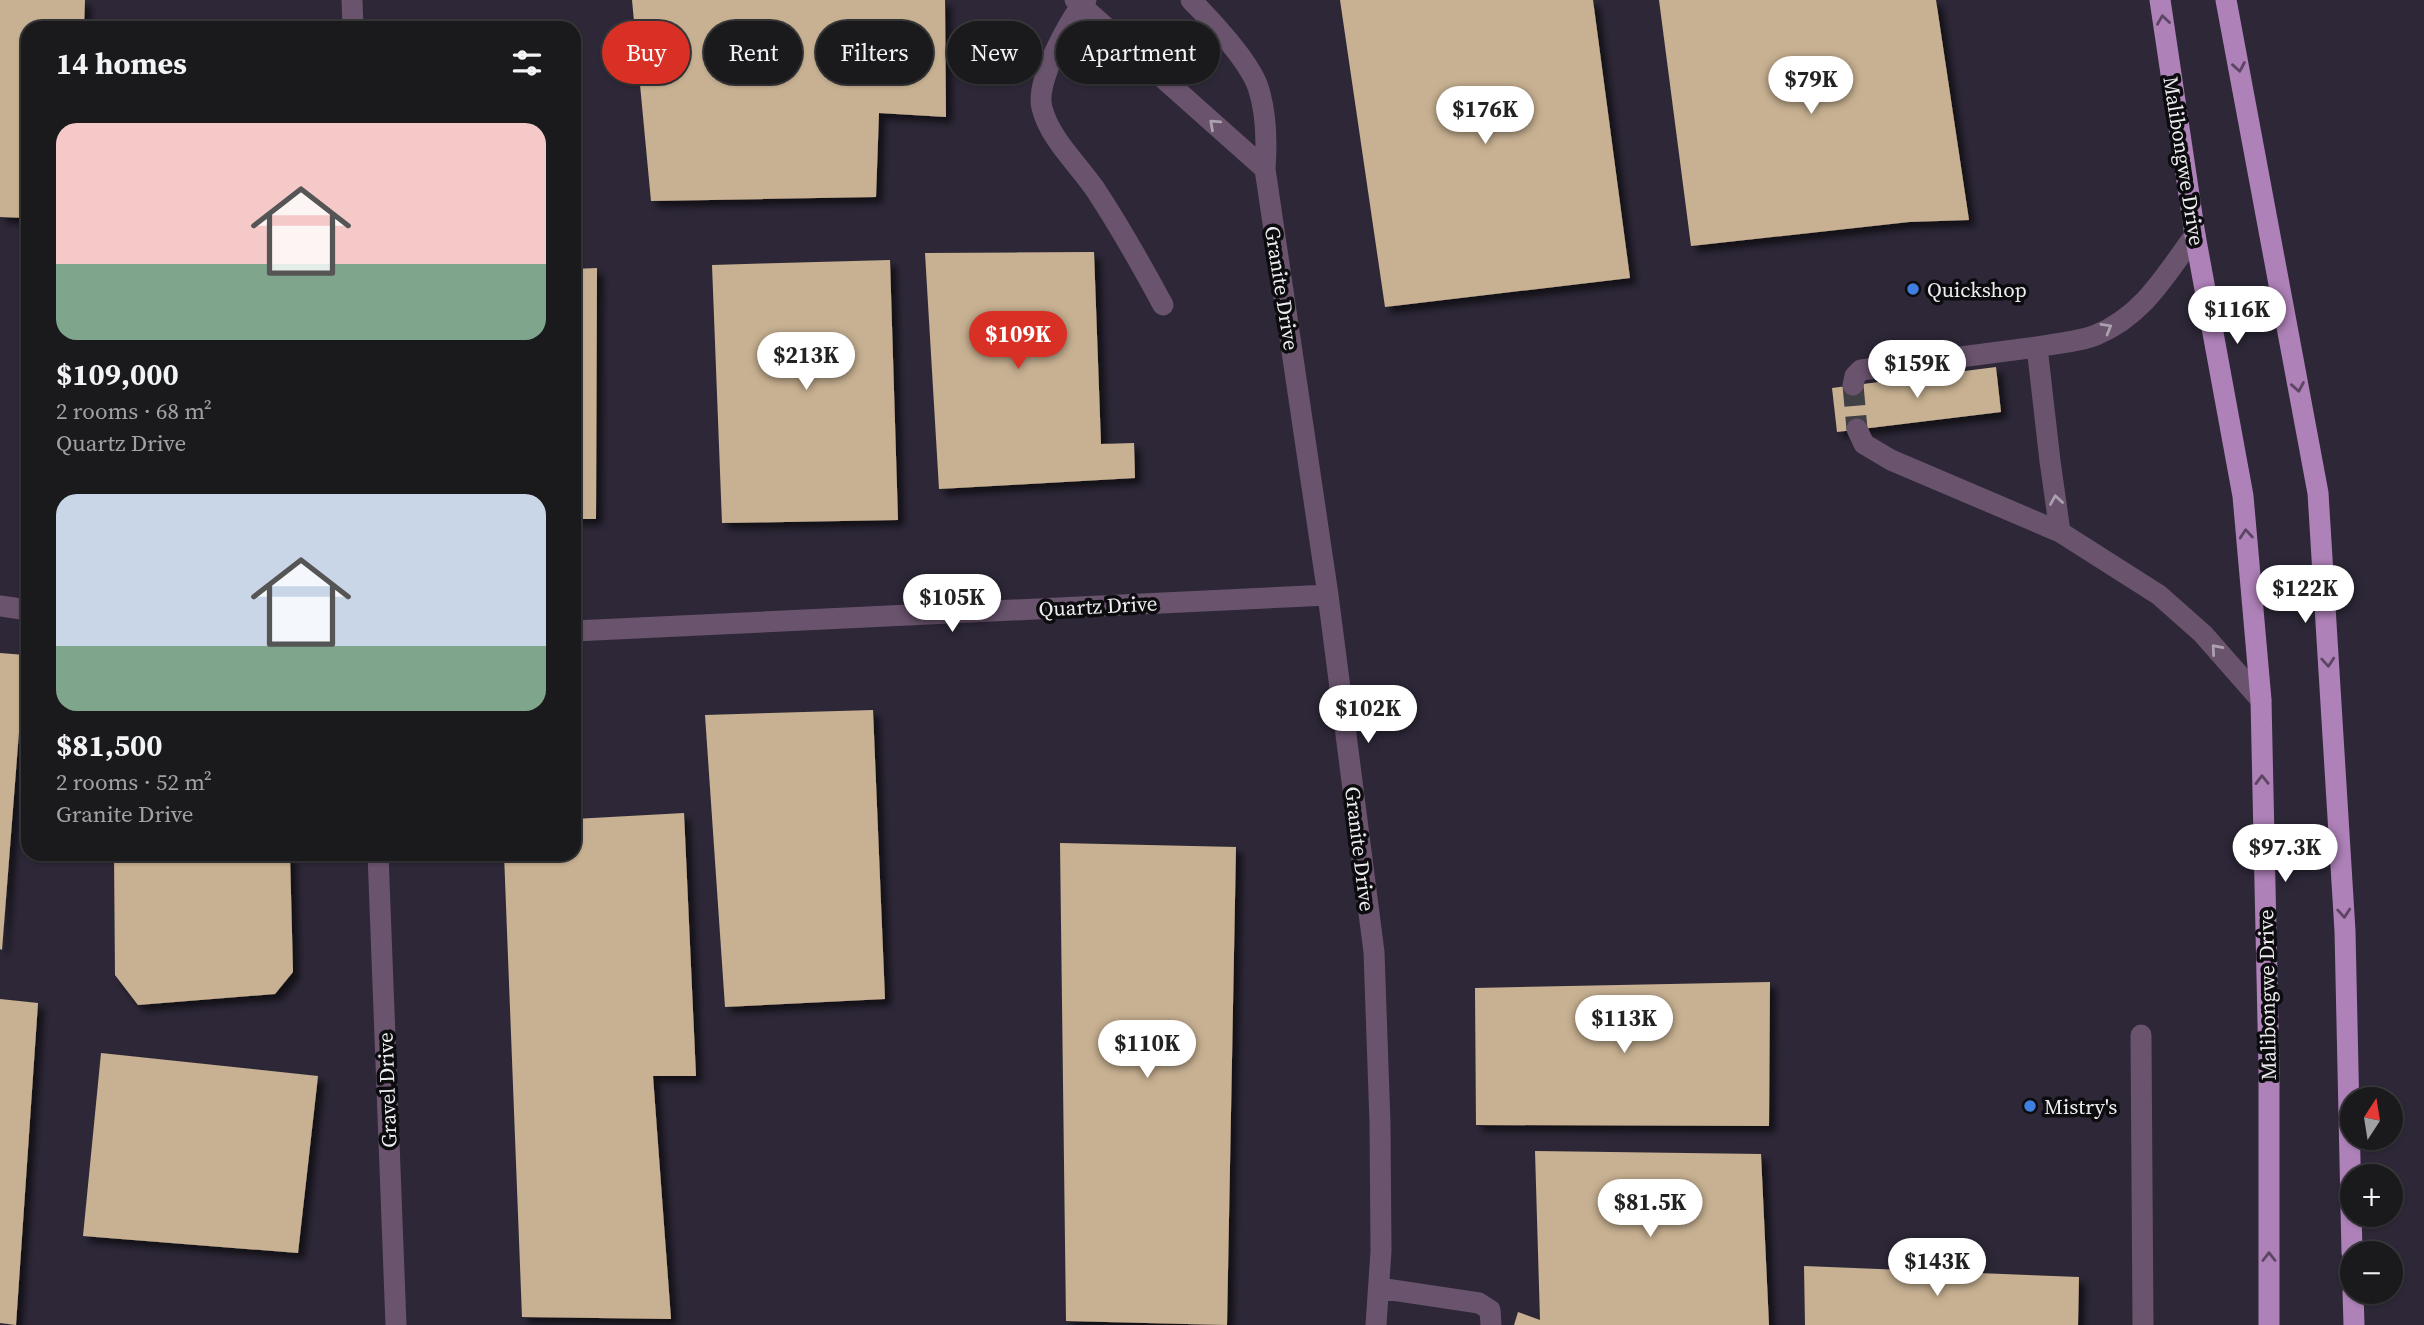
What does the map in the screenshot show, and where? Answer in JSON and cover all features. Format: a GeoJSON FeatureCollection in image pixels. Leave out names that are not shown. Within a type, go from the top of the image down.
{"type":"FeatureCollection","features":[{"type":"Feature","properties":{"kind":"main road","name":"Malibongwe Drive"},"geometry":{"type":"LineString","coordinates":[[2160,0],[2195,235],[2243,496],[2260,700],[2269,1055],[2269,1325]]}},
{"type":"Feature","properties":{"kind":"main road"},"geometry":{"type":"LineString","coordinates":[[2226,0],[2318,493],[2345,931],[2352,1241]]}},
{"type":"Feature","properties":{"kind":"main road"},"geometry":{"type":"LineString","coordinates":[[2353,1304],[2354,1325]]}},
{"type":"Feature","properties":{"kind":"street"},"geometry":{"type":"LineString","coordinates":[[352,0],[353,21]]}},
{"type":"Feature","properties":{"kind":"street","name":"Granite Drive"},"geometry":{"type":"LineString","coordinates":[[1191,0],[1238,54],[1258,86],[1268,139],[1265,169],[1328,595],[1374,952],[1380,1124],[1379,1288],[1376,1325]]}},
{"type":"Feature","properties":{"kind":"street"},"geometry":{"type":"LineString","coordinates":[[1163,305],[1093,187],[1051,131],[1041,106],[1043,85],[1062,37],[1081,2],[1265,169]]}},
{"type":"Feature","properties":{"kind":"street"},"geometry":{"type":"LineString","coordinates":[[1853,385],[1855,376],[1861,370],[2038,347],[2096,335],[2130,315],[2148,300],[2195,235]]}},
{"type":"Feature","properties":{"kind":"street"},"geometry":{"type":"LineString","coordinates":[[2038,347],[2060,532]]}},
{"type":"Feature","properties":{"kind":"street"},"geometry":{"type":"LineString","coordinates":[[1857,429],[1864,444],[1891,460],[2060,532],[2160,594],[2203,634],[2260,700]]}},
{"type":"Feature","properties":{"kind":"street","name":"Quartz Drive"},"geometry":{"type":"LineString","coordinates":[[581,631],[1328,595]]}},
{"type":"Feature","properties":{"kind":"street"},"geometry":{"type":"LineString","coordinates":[[0,606],[21,609]]}},
{"type":"Feature","properties":{"kind":"street","name":"Gravel Drive"},"geometry":{"type":"LineString","coordinates":[[378,861],[396,1325]]}},
{"type":"Feature","properties":{"kind":"street"},"geometry":{"type":"LineString","coordinates":[[2141,1035],[2143,1325]]}},
{"type":"Feature","properties":{"kind":"street"},"geometry":{"type":"LineString","coordinates":[[1379,1288],[1479,1303],[1490,1310],[1491,1325]]}},
{"type":"Feature","properties":{"kind":"shaded area"},"geometry":{"type":"Polygon","coordinates":[[[0,0],[2424,0],[2424,1325],[0,1325],[0,0]]]}},
{"type":"Feature","properties":{"kind":"building"},"geometry":{"type":"Polygon","coordinates":[[[0,0],[85,0],[84,21],[21,21],[21,218],[0,217],[0,0]]]}},
{"type":"Feature","properties":{"kind":"building"},"geometry":{"type":"Polygon","coordinates":[[[632,0],[945,0],[946,117],[879,113],[876,197],[651,201],[640,84],[690,84],[690,21],[634,21],[632,0]]]}},
{"type":"Feature","properties":{"kind":"building"},"geometry":{"type":"Polygon","coordinates":[[[1340,0],[1593,0],[1630,278],[1385,307],[1340,0]]]}},
{"type":"Feature","properties":{"kind":"building"},"geometry":{"type":"Polygon","coordinates":[[[1659,0],[1936,0],[1969,220],[1909,222],[1691,246],[1659,0]]]}},
{"type":"Feature","properties":{"kind":"building"},"geometry":{"type":"Polygon","coordinates":[[[1094,252],[1101,444],[1134,443],[1135,478],[939,489],[925,253],[1094,252]]]}},
{"type":"Feature","properties":{"kind":"building"},"geometry":{"type":"Polygon","coordinates":[[[890,260],[898,520],[722,523],[712,265],[890,260]]]}},
{"type":"Feature","properties":{"kind":"building"},"geometry":{"type":"Polygon","coordinates":[[[597,268],[596,519],[581,519],[581,269],[597,268]]]}},
{"type":"Feature","properties":{"kind":"building"},"geometry":{"type":"Polygon","coordinates":[[[1996,367],[2001,412],[1837,432],[1832,388],[1996,367]]]}},
{"type":"Feature","properties":{"kind":"building"},"geometry":{"type":"Polygon","coordinates":[[[0,653],[21,655],[21,706],[2,950],[0,653]]]}},
{"type":"Feature","properties":{"kind":"building"},"geometry":{"type":"Polygon","coordinates":[[[873,710],[885,999],[725,1007],[705,715],[873,710]]]}},
{"type":"Feature","properties":{"kind":"building"},"geometry":{"type":"Polygon","coordinates":[[[684,813],[696,1076],[653,1076],[671,1319],[522,1317],[504,861],[581,861],[581,819],[684,813]]]}},
{"type":"Feature","properties":{"kind":"building"},"geometry":{"type":"Polygon","coordinates":[[[1060,843],[1236,847],[1227,1325],[1066,1321],[1060,843]]]}},
{"type":"Feature","properties":{"kind":"building"},"geometry":{"type":"Polygon","coordinates":[[[114,861],[290,861],[293,972],[275,994],[138,1005],[115,975],[114,861]]]}},
{"type":"Feature","properties":{"kind":"building"},"geometry":{"type":"Polygon","coordinates":[[[1770,982],[1769,1126],[1476,1125],[1475,988],[1770,982]]]}},
{"type":"Feature","properties":{"kind":"building"},"geometry":{"type":"Polygon","coordinates":[[[0,999],[38,1003],[16,1325],[0,1323],[0,999]]]}},
{"type":"Feature","properties":{"kind":"building"},"geometry":{"type":"Polygon","coordinates":[[[101,1053],[318,1076],[298,1253],[83,1236],[101,1053]]]}},
{"type":"Feature","properties":{"kind":"building"},"geometry":{"type":"Polygon","coordinates":[[[1535,1151],[1761,1154],[1769,1325],[1514,1325],[1518,1312],[1540,1320],[1535,1151]]]}},
{"type":"Feature","properties":{"kind":"building"},"geometry":{"type":"Polygon","coordinates":[[[1804,1266],[2079,1277],[2078,1325],[1805,1325],[1804,1266]]]}},
{"type":"Feature","properties":{"kind":"tunnel"},"geometry":{"type":"LineString","coordinates":[[1853,385],[1857,429]]}},
{"type":"Feature","properties":{"kind":"place","name":"Quickshop"},"geometry":{"type":"Point","coordinates":[1913,289]}},
{"type":"Feature","properties":{"kind":"place","name":"Mistry's"},"geometry":{"type":"Point","coordinates":[2030,1106]}}]}
